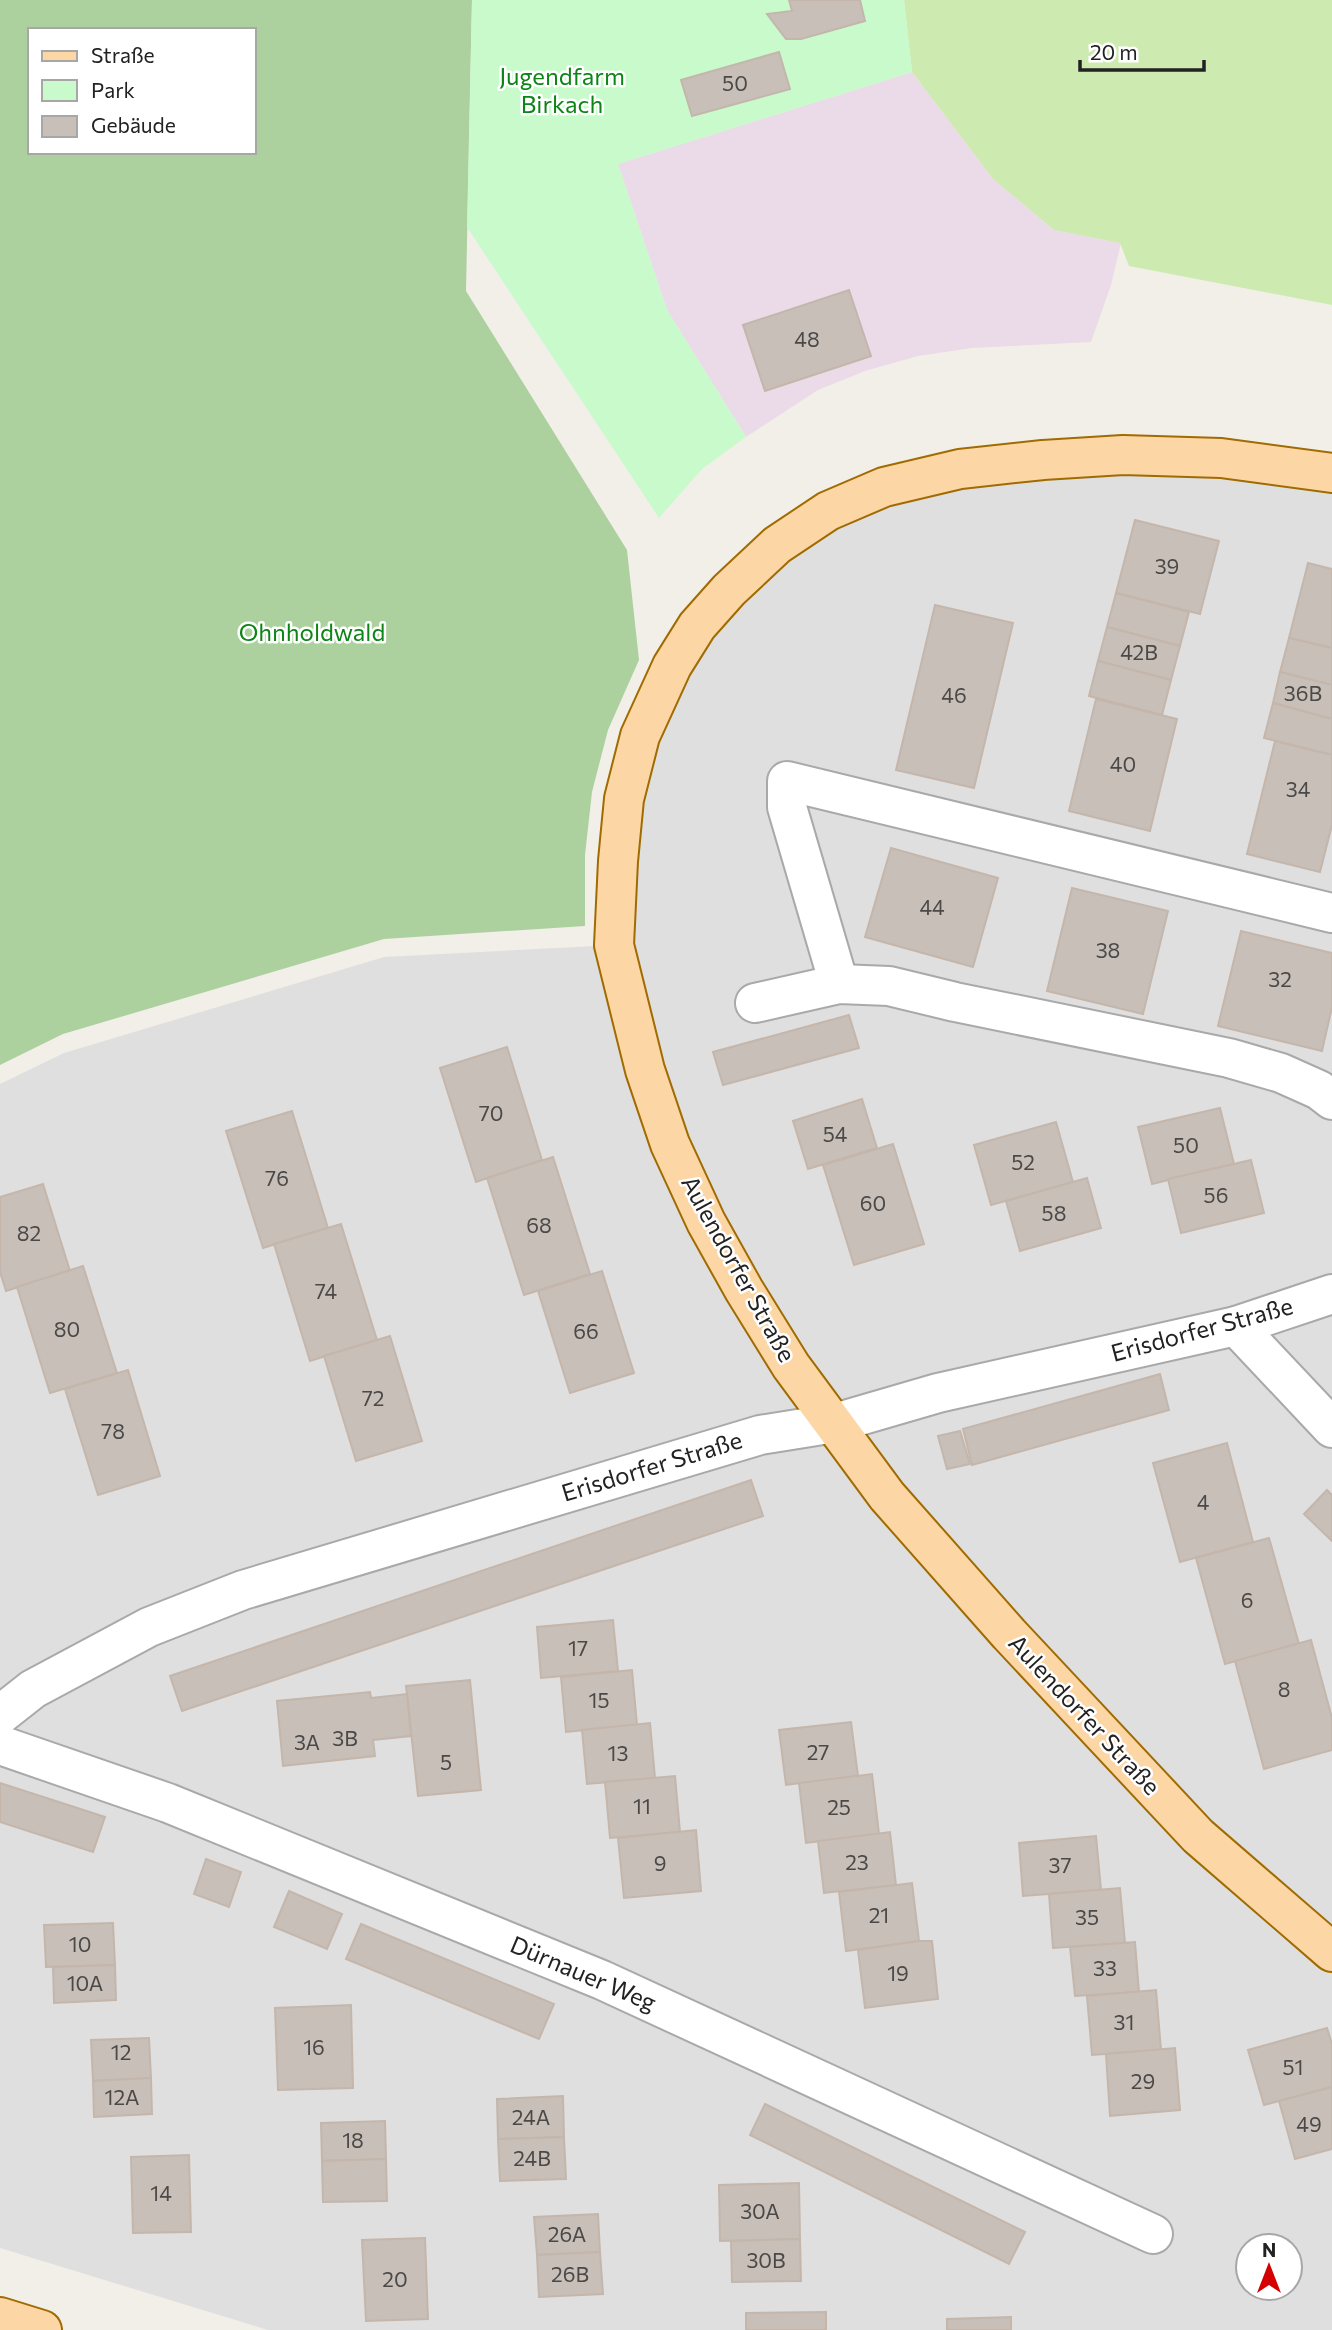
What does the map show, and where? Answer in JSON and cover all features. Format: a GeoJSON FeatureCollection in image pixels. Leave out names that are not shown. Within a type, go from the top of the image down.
{"type":"FeatureCollection","features":[{"type":"Feature","properties":{"kind":"main road","name":"Aulendorfer Straße"},"geometry":{"type":"LineString","coordinates":[[1332,473],[1221,458],[1123,455],[960,470],[884,487],[828,511],[777,545],[729,590],[697,626],[672,666],[640,737],[624,799],[614,945],[645,1070],[670,1144],[706,1222],[744,1290],[792,1366],[896,1506],[1009,1634],[1198,1836],[1332,1952]]}},
{"type":"Feature","properties":{"kind":"main road"},"geometry":{"type":"LineString","coordinates":[[0,2317],[42,2330]]}},
{"type":"Feature","properties":{"kind":"street"},"geometry":{"type":"LineString","coordinates":[[839,984],[787,807],[787,781],[1332,913]]}},
{"type":"Feature","properties":{"kind":"street"},"geometry":{"type":"LineString","coordinates":[[755,1003],[839,984],[889,986],[1229,1058],[1281,1073],[1319,1090],[1332,1100]]}},
{"type":"Feature","properties":{"kind":"street","name":"Erisdorfer Straße"},"geometry":{"type":"LineString","coordinates":[[0,1715],[33,1689],[149,1627],[243,1590],[760,1436],[835,1423],[939,1393],[1236,1326],[1332,1294]]}},
{"type":"Feature","properties":{"kind":"street"},"geometry":{"type":"LineString","coordinates":[[1236,1326],[1332,1428]]}},
{"type":"Feature","properties":{"kind":"street","name":"Dürnauer Weg"},"geometry":{"type":"LineString","coordinates":[[0,1745],[168,1802],[602,1980],[1153,2234]]}},
{"type":"Feature","properties":{"kind":"shaded area"},"geometry":{"type":"Polygon","coordinates":[[[912,72],[993,179],[1054,230],[1121,243],[1111,285],[1091,342],[972,348],[918,356],[865,371],[818,390],[746,437],[667,310],[618,164],[912,72]]]}},
{"type":"Feature","properties":{"kind":"shaded area"},"geometry":{"type":"Polygon","coordinates":[[[960,469],[1332,473],[1332,2330],[268,2330],[0,2248],[0,1084],[64,1053],[384,957],[614,945],[640,736],[777,545],[960,469]]]}},
{"type":"Feature","properties":{"kind":"green space","name":"Ohnholdwald"},"geometry":{"type":"Polygon","coordinates":[[[0,0],[472,0],[466,291],[627,550],[639,660],[608,730],[592,792],[585,855],[585,926],[384,939],[63,1034],[0,1065],[0,0]]]}},
{"type":"Feature","properties":{"kind":"green space","name":"Jugendfarm Birkach"},"geometry":{"type":"Polygon","coordinates":[[[472,0],[904,0],[912,72],[618,164],[667,310],[746,437],[702,469],[659,518],[467,227],[472,0]]]}},
{"type":"Feature","properties":{"kind":"green space"},"geometry":{"type":"Polygon","coordinates":[[[904,0],[1332,0],[1332,305],[1129,266],[1120,243],[1054,230],[993,179],[912,72],[904,0]]]}},
{"type":"Feature","properties":{"kind":"building"},"geometry":{"type":"Polygon","coordinates":[[[789,0],[860,0],[865,21],[801,39],[786,39],[767,14],[792,11],[789,0]]]}},
{"type":"Feature","properties":{"kind":"building"},"geometry":{"type":"Polygon","coordinates":[[[779,52],[790,89],[692,116],[681,80],[779,52]]]}},
{"type":"Feature","properties":{"kind":"building"},"geometry":{"type":"Polygon","coordinates":[[[849,290],[871,356],[765,391],[743,325],[849,290]]]}},
{"type":"Feature","properties":{"kind":"building"},"geometry":{"type":"Polygon","coordinates":[[[1135,520],[1219,541],[1200,614],[1116,593],[1135,520]]]}},
{"type":"Feature","properties":{"kind":"building"},"geometry":{"type":"Polygon","coordinates":[[[1308,563],[1332,569],[1332,648],[1289,638],[1308,563]]]}},
{"type":"Feature","properties":{"kind":"building"},"geometry":{"type":"Polygon","coordinates":[[[1116,593],[1189,612],[1180,646],[1107,627],[1116,593]]]}},
{"type":"Feature","properties":{"kind":"building"},"geometry":{"type":"Polygon","coordinates":[[[935,605],[1013,623],[974,788],[896,770],[935,605]]]}},
{"type":"Feature","properties":{"kind":"building"},"geometry":{"type":"Polygon","coordinates":[[[1107,627],[1180,646],[1171,680],[1098,661],[1107,627]]]}},
{"type":"Feature","properties":{"kind":"building"},"geometry":{"type":"Polygon","coordinates":[[[1289,638],[1332,648],[1332,685],[1280,672],[1289,638]]]}},
{"type":"Feature","properties":{"kind":"building"},"geometry":{"type":"Polygon","coordinates":[[[1098,661],[1171,680],[1162,715],[1089,696],[1098,661]]]}},
{"type":"Feature","properties":{"kind":"building"},"geometry":{"type":"Polygon","coordinates":[[[1280,672],[1332,685],[1332,719],[1273,703],[1280,672]]]}},
{"type":"Feature","properties":{"kind":"building"},"geometry":{"type":"Polygon","coordinates":[[[1096,699],[1177,719],[1150,831],[1069,811],[1096,699]]]}},
{"type":"Feature","properties":{"kind":"building"},"geometry":{"type":"Polygon","coordinates":[[[1273,703],[1332,719],[1332,755],[1264,738],[1273,703]]]}},
{"type":"Feature","properties":{"kind":"building"},"geometry":{"type":"Polygon","coordinates":[[[1275,741],[1332,755],[1332,825],[1320,872],[1247,854],[1275,741]]]}},
{"type":"Feature","properties":{"kind":"building"},"geometry":{"type":"Polygon","coordinates":[[[891,848],[998,878],[973,967],[865,937],[891,848]]]}},
{"type":"Feature","properties":{"kind":"building"},"geometry":{"type":"Polygon","coordinates":[[[1072,888],[1168,911],[1143,1014],[1047,991],[1072,888]]]}},
{"type":"Feature","properties":{"kind":"building"},"geometry":{"type":"Polygon","coordinates":[[[1241,931],[1332,953],[1332,1007],[1322,1051],[1218,1026],[1241,931]]]}},
{"type":"Feature","properties":{"kind":"building"},"geometry":{"type":"Polygon","coordinates":[[[849,1015],[859,1048],[723,1085],[713,1052],[849,1015]]]}},
{"type":"Feature","properties":{"kind":"building"},"geometry":{"type":"Polygon","coordinates":[[[507,1047],[542,1160],[476,1182],[440,1068],[507,1047]]]}},
{"type":"Feature","properties":{"kind":"building"},"geometry":{"type":"Polygon","coordinates":[[[862,1099],[877,1148],[808,1169],[793,1121],[862,1099]]]}},
{"type":"Feature","properties":{"kind":"building"},"geometry":{"type":"Polygon","coordinates":[[[1220,1108],[1234,1164],[1152,1184],[1138,1127],[1220,1108]]]}},
{"type":"Feature","properties":{"kind":"building"},"geometry":{"type":"Polygon","coordinates":[[[292,1111],[328,1228],[263,1248],[226,1131],[292,1111]]]}},
{"type":"Feature","properties":{"kind":"building"},"geometry":{"type":"Polygon","coordinates":[[[1056,1122],[1073,1182],[991,1205],[974,1145],[1056,1122]]]}},
{"type":"Feature","properties":{"kind":"building"},"geometry":{"type":"Polygon","coordinates":[[[893,1144],[924,1244],[854,1265],[823,1165],[893,1144]]]}},
{"type":"Feature","properties":{"kind":"building"},"geometry":{"type":"Polygon","coordinates":[[[553,1157],[590,1274],[524,1295],[487,1178],[553,1157]]]}},
{"type":"Feature","properties":{"kind":"building"},"geometry":{"type":"Polygon","coordinates":[[[1251,1160],[1264,1213],[1181,1233],[1168,1179],[1251,1160]]]}},
{"type":"Feature","properties":{"kind":"building"},"geometry":{"type":"Polygon","coordinates":[[[1087,1178],[1101,1228],[1020,1251],[1006,1201],[1087,1178]]]}},
{"type":"Feature","properties":{"kind":"building"},"geometry":{"type":"Polygon","coordinates":[[[43,1184],[70,1271],[6,1291],[0,1272],[0,1197],[43,1184]]]}},
{"type":"Feature","properties":{"kind":"building"},"geometry":{"type":"Polygon","coordinates":[[[341,1224],[377,1340],[310,1361],[274,1244],[341,1224]]]}},
{"type":"Feature","properties":{"kind":"building"},"geometry":{"type":"Polygon","coordinates":[[[83,1266],[117,1373],[50,1393],[17,1287],[83,1266]]]}},
{"type":"Feature","properties":{"kind":"building"},"geometry":{"type":"Polygon","coordinates":[[[602,1271],[634,1373],[570,1393],[538,1291],[602,1271]]]}},
{"type":"Feature","properties":{"kind":"building"},"geometry":{"type":"Polygon","coordinates":[[[390,1336],[422,1441],[356,1461],[324,1356],[390,1336]]]}},
{"type":"Feature","properties":{"kind":"building"},"geometry":{"type":"Polygon","coordinates":[[[128,1370],[160,1476],[98,1495],[65,1389],[128,1370]]]}},
{"type":"Feature","properties":{"kind":"building"},"geometry":{"type":"Polygon","coordinates":[[[1160,1374],[1169,1410],[972,1465],[963,1429],[1160,1374]]]}},
{"type":"Feature","properties":{"kind":"building"},"geometry":{"type":"Polygon","coordinates":[[[960,1431],[970,1464],[947,1469],[938,1436],[960,1431]]]}},
{"type":"Feature","properties":{"kind":"building"},"geometry":{"type":"Polygon","coordinates":[[[1227,1443],[1253,1542],[1180,1562],[1153,1463],[1227,1443]]]}},
{"type":"Feature","properties":{"kind":"building"},"geometry":{"type":"Polygon","coordinates":[[[751,1480],[763,1516],[182,1711],[170,1676],[751,1480]]]}},
{"type":"Feature","properties":{"kind":"building"},"geometry":{"type":"Polygon","coordinates":[[[1327,1490],[1332,1495],[1332,1541],[1304,1514],[1327,1490]]]}},
{"type":"Feature","properties":{"kind":"building"},"geometry":{"type":"Polygon","coordinates":[[[1269,1538],[1299,1644],[1225,1664],[1196,1558],[1269,1538]]]}},
{"type":"Feature","properties":{"kind":"building"},"geometry":{"type":"Polygon","coordinates":[[[613,1620],[618,1671],[541,1678],[537,1627],[613,1620]]]}},
{"type":"Feature","properties":{"kind":"building"},"geometry":{"type":"Polygon","coordinates":[[[1311,1640],[1332,1718],[1332,1750],[1264,1769],[1235,1661],[1311,1640]]]}},
{"type":"Feature","properties":{"kind":"building"},"geometry":{"type":"Polygon","coordinates":[[[632,1670],[637,1725],[566,1732],[561,1677],[632,1670]]]}},
{"type":"Feature","properties":{"kind":"building"},"geometry":{"type":"Polygon","coordinates":[[[470,1680],[481,1790],[418,1796],[406,1686],[470,1680]]]}},
{"type":"Feature","properties":{"kind":"building"},"geometry":{"type":"Polygon","coordinates":[[[370,1692],[371,1698],[407,1694],[411,1736],[373,1740],[375,1756],[283,1766],[277,1701],[370,1692]]]}},
{"type":"Feature","properties":{"kind":"building"},"geometry":{"type":"Polygon","coordinates":[[[851,1722],[858,1776],[786,1785],[779,1730],[851,1722]]]}},
{"type":"Feature","properties":{"kind":"building"},"geometry":{"type":"Polygon","coordinates":[[[650,1723],[655,1778],[587,1784],[582,1730],[650,1723]]]}},
{"type":"Feature","properties":{"kind":"building"},"geometry":{"type":"Polygon","coordinates":[[[872,1774],[879,1834],[806,1843],[799,1783],[872,1774]]]}},
{"type":"Feature","properties":{"kind":"building"},"geometry":{"type":"Polygon","coordinates":[[[675,1776],[680,1832],[610,1838],[605,1782],[675,1776]]]}},
{"type":"Feature","properties":{"kind":"building"},"geometry":{"type":"Polygon","coordinates":[[[0,1783],[105,1817],[93,1852],[0,1822],[0,1783]]]}},
{"type":"Feature","properties":{"kind":"building"},"geometry":{"type":"Polygon","coordinates":[[[696,1830],[701,1891],[624,1898],[618,1838],[696,1830]]]}},
{"type":"Feature","properties":{"kind":"building"},"geometry":{"type":"Polygon","coordinates":[[[890,1832],[896,1885],[824,1893],[818,1841],[890,1832]]]}},
{"type":"Feature","properties":{"kind":"building"},"geometry":{"type":"Polygon","coordinates":[[[1096,1836],[1101,1890],[1023,1896],[1019,1843],[1096,1836]]]}},
{"type":"Feature","properties":{"kind":"building"},"geometry":{"type":"Polygon","coordinates":[[[206,1859],[241,1872],[229,1907],[194,1894],[206,1859]]]}},
{"type":"Feature","properties":{"kind":"building"},"geometry":{"type":"Polygon","coordinates":[[[912,1883],[919,1941],[846,1951],[839,1892],[912,1883]]]}},
{"type":"Feature","properties":{"kind":"building"},"geometry":{"type":"Polygon","coordinates":[[[1120,1888],[1125,1943],[1053,1948],[1049,1894],[1120,1888]]]}},
{"type":"Feature","properties":{"kind":"building"},"geometry":{"type":"Polygon","coordinates":[[[289,1891],[342,1914],[327,1949],[274,1927],[289,1891]]]}},
{"type":"Feature","properties":{"kind":"building"},"geometry":{"type":"Polygon","coordinates":[[[113,1923],[115,1965],[46,1967],[44,1925],[113,1923]]]}},
{"type":"Feature","properties":{"kind":"building"},"geometry":{"type":"Polygon","coordinates":[[[361,1924],[554,2004],[539,2039],[346,1959],[361,1924]]]}},
{"type":"Feature","properties":{"kind":"building"},"geometry":{"type":"Polygon","coordinates":[[[932,1941],[938,1999],[865,2008],[858,1950],[932,1941]]]}},
{"type":"Feature","properties":{"kind":"building"},"geometry":{"type":"Polygon","coordinates":[[[1135,1942],[1139,1992],[1075,1996],[1070,1947],[1135,1942]]]}},
{"type":"Feature","properties":{"kind":"building"},"geometry":{"type":"Polygon","coordinates":[[[115,1965],[116,2000],[54,2003],[53,1967],[115,1965]]]}},
{"type":"Feature","properties":{"kind":"building"},"geometry":{"type":"Polygon","coordinates":[[[1156,1990],[1161,2050],[1092,2055],[1087,1996],[1156,1990]]]}},
{"type":"Feature","properties":{"kind":"building"},"geometry":{"type":"Polygon","coordinates":[[[351,2005],[353,2088],[278,2090],[275,2008],[351,2005]]]}},
{"type":"Feature","properties":{"kind":"building"},"geometry":{"type":"Polygon","coordinates":[[[1327,2028],[1332,2044],[1332,2087],[1264,2105],[1248,2050],[1327,2028]]]}},
{"type":"Feature","properties":{"kind":"building"},"geometry":{"type":"Polygon","coordinates":[[[149,2038],[151,2078],[93,2081],[91,2040],[149,2038]]]}},
{"type":"Feature","properties":{"kind":"building"},"geometry":{"type":"Polygon","coordinates":[[[1175,2048],[1180,2110],[1110,2116],[1106,2054],[1175,2048]]]}},
{"type":"Feature","properties":{"kind":"building"},"geometry":{"type":"Polygon","coordinates":[[[151,2078],[152,2114],[94,2117],[93,2081],[151,2078]]]}},
{"type":"Feature","properties":{"kind":"building"},"geometry":{"type":"Polygon","coordinates":[[[1332,2087],[1332,2149],[1295,2159],[1279,2101],[1332,2087]]]}},
{"type":"Feature","properties":{"kind":"building"},"geometry":{"type":"Polygon","coordinates":[[[563,2096],[564,2137],[498,2139],[497,2099],[563,2096]]]}},
{"type":"Feature","properties":{"kind":"building"},"geometry":{"type":"Polygon","coordinates":[[[765,2104],[1025,2232],[1009,2264],[750,2135],[765,2104]]]}},
{"type":"Feature","properties":{"kind":"building"},"geometry":{"type":"Polygon","coordinates":[[[385,2121],[386,2159],[322,2161],[321,2123],[385,2121]]]}},
{"type":"Feature","properties":{"kind":"building"},"geometry":{"type":"Polygon","coordinates":[[[564,2137],[566,2179],[500,2181],[498,2139],[564,2137]]]}},
{"type":"Feature","properties":{"kind":"building"},"geometry":{"type":"Polygon","coordinates":[[[189,2155],[191,2232],[133,2233],[131,2157],[189,2155]]]}},
{"type":"Feature","properties":{"kind":"building"},"geometry":{"type":"Polygon","coordinates":[[[386,2159],[387,2201],[323,2202],[322,2161],[386,2159]]]}},
{"type":"Feature","properties":{"kind":"building"},"geometry":{"type":"Polygon","coordinates":[[[799,2183],[800,2239],[720,2241],[719,2185],[799,2183]]]}},
{"type":"Feature","properties":{"kind":"building"},"geometry":{"type":"Polygon","coordinates":[[[598,2214],[600,2252],[537,2255],[534,2217],[598,2214]]]}},
{"type":"Feature","properties":{"kind":"building"},"geometry":{"type":"Polygon","coordinates":[[[425,2238],[428,2319],[366,2321],[362,2240],[425,2238]]]}},
{"type":"Feature","properties":{"kind":"building"},"geometry":{"type":"Polygon","coordinates":[[[800,2239],[801,2281],[732,2282],[731,2241],[800,2239]]]}},
{"type":"Feature","properties":{"kind":"building"},"geometry":{"type":"Polygon","coordinates":[[[600,2252],[603,2294],[539,2297],[537,2255],[600,2252]]]}},
{"type":"Feature","properties":{"kind":"building"},"geometry":{"type":"Polygon","coordinates":[[[826,2312],[826,2330],[746,2330],[746,2313],[826,2312]]]}},
{"type":"Feature","properties":{"kind":"building"},"geometry":{"type":"Polygon","coordinates":[[[1011,2317],[1011,2330],[947,2330],[947,2319],[1011,2317]]]}}]}
